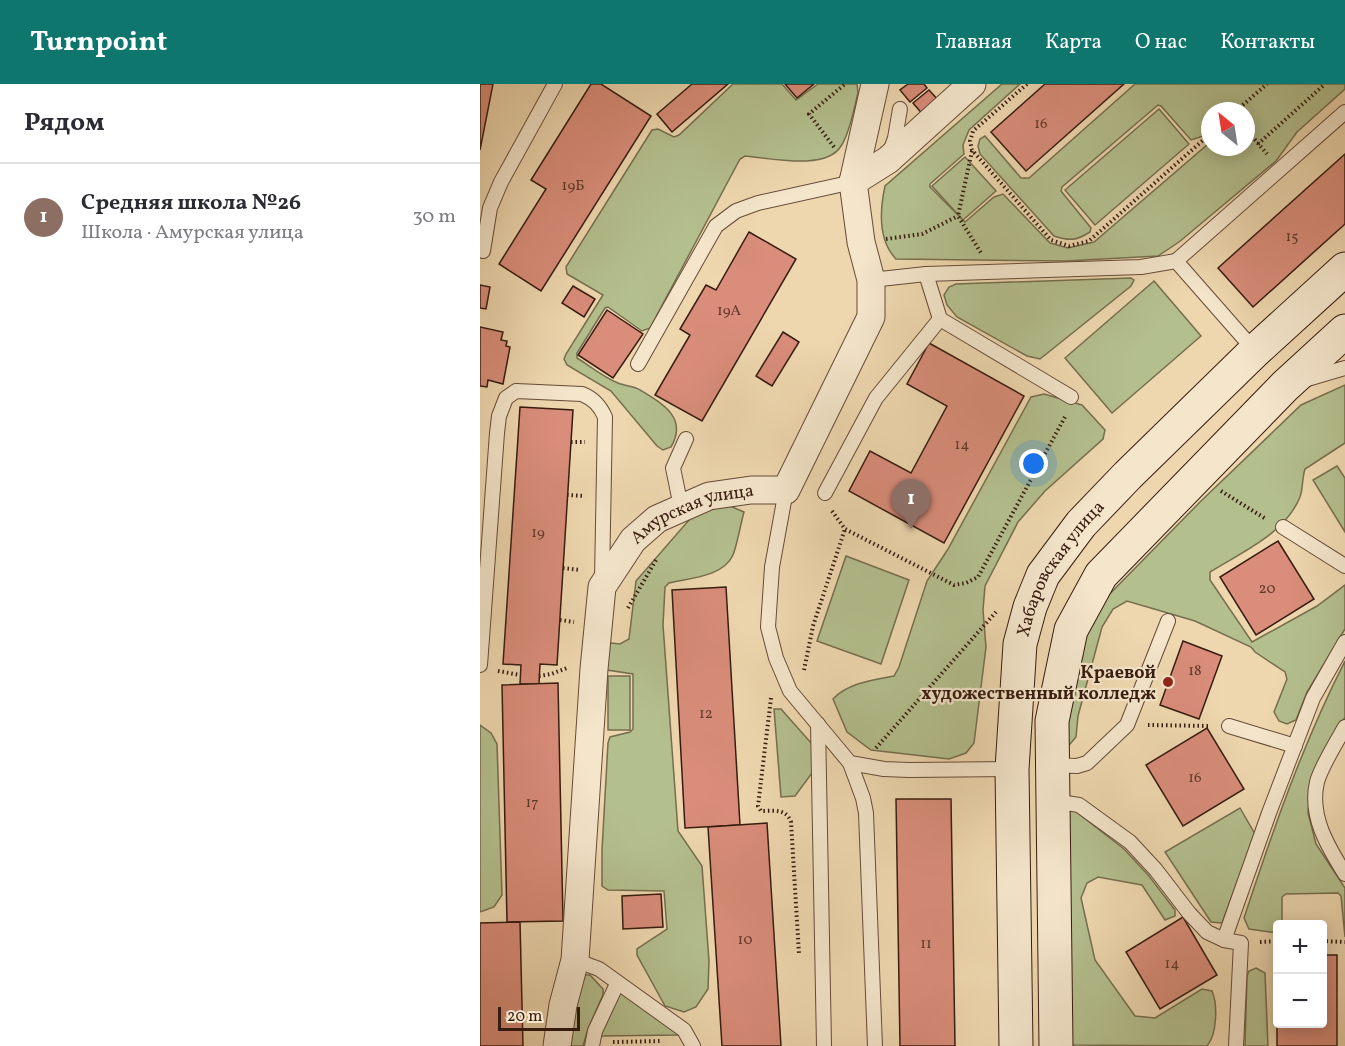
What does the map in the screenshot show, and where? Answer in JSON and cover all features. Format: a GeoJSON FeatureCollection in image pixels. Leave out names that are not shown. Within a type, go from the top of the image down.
{"type":"FeatureCollection","features":[{"type":"Feature","properties":{"kind":"main road","name":"Хабаровская улица"},"geometry":{"type":"LineString","coordinates":[[1016,1046],[1012,768],[1020,644],[1030,607],[1043,575],[1089,516],[1256,351],[1345,269]]}},
{"type":"Feature","properties":{"kind":"main road","name":"Хабаровская улица"},"geometry":{"type":"LineString","coordinates":[[1056,1046],[1053,721],[1071,630],[1101,575],[1285,386],[1345,331]]}},
{"type":"Feature","properties":{"kind":"street"},"geometry":{"type":"LineString","coordinates":[[786,490],[871,317],[871,280],[861,242],[853,182],[875,84]]}},
{"type":"Feature","properties":{"kind":"street"},"geometry":{"type":"LineString","coordinates":[[853,182],[888,160],[972,84]]}},
{"type":"Feature","properties":{"kind":"street","name":"Амурская улица"},"geometry":{"type":"LineString","coordinates":[[557,1046],[563,1005],[575,960],[594,669],[602,587],[633,540],[657,519],[709,496],[751,490],[786,490]]}},
{"type":"Feature","properties":{"kind":"lane"},"geometry":{"type":"LineString","coordinates":[[483,251],[490,208],[501,182],[555,84]]}},
{"type":"Feature","properties":{"kind":"lane"},"geometry":{"type":"LineString","coordinates":[[888,160],[900,109]]}},
{"type":"Feature","properties":{"kind":"lane"},"geometry":{"type":"LineString","coordinates":[[871,280],[926,274],[1141,267],[1176,261],[1345,112]]}},
{"type":"Feature","properties":{"kind":"lane"},"geometry":{"type":"LineString","coordinates":[[638,364],[716,226],[736,212],[758,203],[853,182]]}},
{"type":"Feature","properties":{"kind":"lane"},"geometry":{"type":"LineString","coordinates":[[1176,261],[1256,351]]}},
{"type":"Feature","properties":{"kind":"lane"},"geometry":{"type":"LineString","coordinates":[[926,274],[940,319],[1071,397]]}},
{"type":"Feature","properties":{"kind":"lane"},"geometry":{"type":"LineString","coordinates":[[825,493],[876,398],[940,319]]}},
{"type":"Feature","properties":{"kind":"lane"},"geometry":{"type":"LineString","coordinates":[[1285,386],[1345,368]]}},
{"type":"Feature","properties":{"kind":"lane"},"geometry":{"type":"LineString","coordinates":[[480,665],[498,424],[506,398],[516,391],[582,394],[596,403],[605,417],[602,587]]}},
{"type":"Feature","properties":{"kind":"lane"},"geometry":{"type":"LineString","coordinates":[[681,507],[673,468],[686,439]]}},
{"type":"Feature","properties":{"kind":"lane"},"geometry":{"type":"LineString","coordinates":[[786,490],[772,567],[768,627],[776,658],[790,691],[856,764],[866,813],[875,1046]]}},
{"type":"Feature","properties":{"kind":"lane"},"geometry":{"type":"LineString","coordinates":[[1283,527],[1345,566]]}},
{"type":"Feature","properties":{"kind":"lane"},"geometry":{"type":"LineString","coordinates":[[1052,765],[1077,766],[1087,763],[1127,725],[1168,621]]}},
{"type":"Feature","properties":{"kind":"lane"},"geometry":{"type":"LineString","coordinates":[[1224,940],[1313,698],[1345,642]]}},
{"type":"Feature","properties":{"kind":"lane"},"geometry":{"type":"LineString","coordinates":[[818,724],[824,1046]]}},
{"type":"Feature","properties":{"kind":"lane"},"geometry":{"type":"LineString","coordinates":[[1230,726],[1295,746]]}},
{"type":"Feature","properties":{"kind":"lane"},"geometry":{"type":"LineString","coordinates":[[1345,727],[1317,781],[1316,812],[1327,845],[1345,874]]}},
{"type":"Feature","properties":{"kind":"lane"},"geometry":{"type":"LineString","coordinates":[[856,764],[884,769],[909,770],[1012,768]]}},
{"type":"Feature","properties":{"kind":"lane"},"geometry":{"type":"LineString","coordinates":[[1053,801],[1079,805],[1130,842],[1207,932],[1224,940],[1241,943],[1236,1046]]}},
{"type":"Feature","properties":{"kind":"lane"},"geometry":{"type":"LineString","coordinates":[[575,960],[599,969],[617,984],[684,1029],[692,1043]]}},
{"type":"Feature","properties":{"kind":"lane"},"geometry":{"type":"LineString","coordinates":[[592,1044],[595,1031],[617,984]]}},
{"type":"Feature","properties":{"kind":"path"},"geometry":{"type":"LineString","coordinates":[[829,138],[809,114],[845,84]]}},
{"type":"Feature","properties":{"kind":"path"},"geometry":{"type":"LineString","coordinates":[[993,272],[958,216],[972,150],[970,141],[973,131],[1027,84]]}},
{"type":"Feature","properties":{"kind":"path"},"geometry":{"type":"LineString","coordinates":[[1246,102],[1267,84]]}},
{"type":"Feature","properties":{"kind":"path"},"geometry":{"type":"LineString","coordinates":[[1258,144],[1325,84]]}},
{"type":"Feature","properties":{"kind":"path"},"geometry":{"type":"LineString","coordinates":[[1255,140],[1279,168]]}},
{"type":"Feature","properties":{"kind":"path"},"geometry":{"type":"LineString","coordinates":[[972,150],[1052,240],[1069,246],[1089,241],[1201,142]]}},
{"type":"Feature","properties":{"kind":"path"},"geometry":{"type":"LineString","coordinates":[[861,242],[922,234],[958,216]]}},
{"type":"Feature","properties":{"kind":"path"},"geometry":{"type":"LineString","coordinates":[[825,493],[835,517],[845,529],[954,585],[966,583],[978,578],[1072,403],[1071,397]]}},
{"type":"Feature","properties":{"kind":"path"},"geometry":{"type":"LineString","coordinates":[[1225,495],[1253,512]]}},
{"type":"Feature","properties":{"kind":"path"},"geometry":{"type":"LineString","coordinates":[[790,691],[804,672],[813,626],[845,529]]}},
{"type":"Feature","properties":{"kind":"path"},"geometry":{"type":"LineString","coordinates":[[628,609],[656,559]]}},
{"type":"Feature","properties":{"kind":"path"},"geometry":{"type":"LineString","coordinates":[[856,764],[1004,604]]}},
{"type":"Feature","properties":{"kind":"path"},"geometry":{"type":"LineString","coordinates":[[776,658],[758,806],[760,811],[783,812],[789,816],[791,822],[800,963]]}},
{"type":"Feature","properties":{"kind":"path"},"geometry":{"type":"LineString","coordinates":[[1127,725],[1230,726]]}},
{"type":"Feature","properties":{"kind":"path"},"geometry":{"type":"LineString","coordinates":[[1327,941],[1345,942]]}},
{"type":"Feature","properties":{"kind":"path"},"geometry":{"type":"LineString","coordinates":[[592,1044],[692,1043]]}},
{"type":"Feature","properties":{"kind":"green space"},"geometry":{"type":"Polygon","coordinates":[[[733,84],[782,84],[796,100],[818,84],[857,84],[858,93],[847,134],[834,154],[811,161],[745,156],[740,159],[650,328],[642,331],[608,307],[605,308],[577,353],[577,358],[602,375],[640,390],[671,413],[677,428],[671,447],[663,450],[657,446],[611,391],[567,365],[564,359],[566,354],[603,295],[567,274],[566,267],[652,130],[658,129],[674,137],[679,135],[733,84]]]}},
{"type":"Feature","properties":{"kind":"green space"},"geometry":{"type":"Polygon","coordinates":[[[1002,84],[1020,84],[969,130],[963,145],[964,154],[930,184],[930,187],[965,222],[994,197],[1003,194],[1050,243],[1068,248],[1094,242],[1201,150],[1201,156],[1255,156],[1255,102],[1201,102],[1201,137],[1191,140],[1158,105],[1062,187],[1061,191],[1091,228],[1090,232],[1076,239],[1054,236],[980,154],[978,146],[980,139],[985,136],[1021,178],[1029,178],[1135,84],[1345,84],[1345,89],[1297,132],[1276,161],[1179,242],[1158,256],[1066,261],[896,259],[883,234],[882,204],[885,186],[1002,84]]]}},
{"type":"Feature","properties":{"kind":"green space"},"geometry":{"type":"Polygon","coordinates":[[[1159,109],[1189,144],[1095,225],[1065,190],[1159,109]]]}},
{"type":"Feature","properties":{"kind":"green space"},"geometry":{"type":"Polygon","coordinates":[[[965,157],[996,191],[963,220],[932,186],[965,157]]]}},
{"type":"Feature","properties":{"kind":"green space"},"geometry":{"type":"Polygon","coordinates":[[[1131,278],[1134,280],[1131,286],[1040,359],[1027,356],[957,317],[947,305],[944,295],[949,287],[956,284],[1131,278]]]}},
{"type":"Feature","properties":{"kind":"green space"},"geometry":{"type":"Polygon","coordinates":[[[1154,281],[1201,336],[1112,413],[1065,358],[1154,281]]]}},
{"type":"Feature","properties":{"kind":"green space"},"geometry":{"type":"Polygon","coordinates":[[[1345,385],[1345,443],[1305,469],[1300,497],[1284,522],[1261,541],[1210,572],[1210,580],[1252,642],[1317,606],[1345,585],[1345,629],[1307,692],[1296,720],[1287,724],[1279,721],[1274,712],[1287,679],[1285,672],[1251,647],[1195,621],[1127,601],[1113,609],[1102,627],[1078,716],[1076,737],[1065,750],[1066,673],[1094,610],[1201,501],[1301,405],[1345,385]]]}},
{"type":"Feature","properties":{"kind":"green space"},"geometry":{"type":"Polygon","coordinates":[[[1044,394],[1082,405],[1105,430],[1103,439],[1045,491],[1018,522],[985,586],[983,610],[986,647],[974,743],[966,753],[949,759],[871,750],[847,732],[833,699],[853,686],[894,676],[927,581],[948,549],[1031,397],[1044,394]]]}},
{"type":"Feature","properties":{"kind":"green space"},"geometry":{"type":"Polygon","coordinates":[[[1337,466],[1345,478],[1345,532],[1313,480],[1337,466]]]}},
{"type":"Feature","properties":{"kind":"green space"},"geometry":{"type":"Polygon","coordinates":[[[730,506],[744,512],[735,550],[728,562],[714,572],[669,583],[665,587],[663,625],[678,831],[702,866],[709,961],[708,989],[696,1007],[684,1012],[665,1006],[637,955],[637,949],[667,929],[664,891],[608,890],[602,886],[608,743],[610,737],[630,732],[633,729],[633,674],[607,670],[608,646],[611,643],[620,644],[629,639],[636,581],[689,520],[706,510],[730,506]]]}},
{"type":"Feature","properties":{"kind":"green space"},"geometry":{"type":"Polygon","coordinates":[[[846,556],[909,580],[881,664],[817,641],[846,556]]]}},
{"type":"Feature","properties":{"kind":"green space"},"geometry":{"type":"Polygon","coordinates":[[[1345,661],[1345,717],[1311,778],[1308,813],[1316,844],[1345,888],[1345,937],[1341,896],[1338,893],[1286,894],[1282,897],[1282,920],[1273,920],[1273,932],[1249,929],[1244,918],[1302,755],[1345,661]]]}},
{"type":"Feature","properties":{"kind":"green space"},"geometry":{"type":"Polygon","coordinates":[[[608,676],[630,676],[630,730],[608,730],[608,676]]]}},
{"type":"Feature","properties":{"kind":"green space"},"geometry":{"type":"Polygon","coordinates":[[[774,709],[781,709],[812,744],[812,773],[795,796],[781,797],[774,709]]]}},
{"type":"Feature","properties":{"kind":"green space"},"geometry":{"type":"Polygon","coordinates":[[[480,725],[491,733],[497,744],[502,895],[494,907],[480,912],[480,725]]]}},
{"type":"Feature","properties":{"kind":"green space"},"geometry":{"type":"Polygon","coordinates":[[[1240,808],[1255,834],[1222,923],[1211,922],[1165,852],[1240,808]]]}},
{"type":"Feature","properties":{"kind":"green space"},"geometry":{"type":"Polygon","coordinates":[[[1071,810],[1124,849],[1149,876],[1175,910],[1175,916],[1165,920],[1142,885],[1098,877],[1087,883],[1081,898],[1095,960],[1135,1016],[1155,1018],[1202,989],[1212,991],[1216,1019],[1213,1034],[1207,1046],[1072,1045],[1067,812],[1071,810]]]}},
{"type":"Feature","properties":{"kind":"green space"},"geometry":{"type":"Polygon","coordinates":[[[1256,968],[1265,973],[1268,1046],[1245,1046],[1247,976],[1249,971],[1256,968]]]}},
{"type":"Feature","properties":{"kind":"green space"},"geometry":{"type":"Polygon","coordinates":[[[585,975],[590,975],[603,989],[603,995],[583,1046],[561,1046],[585,975]]]}},
{"type":"Feature","properties":{"kind":"green space"},"geometry":{"type":"Polygon","coordinates":[[[619,993],[678,1033],[677,1035],[601,1036],[600,1033],[619,993]]]}},
{"type":"Feature","properties":{"kind":"building"},"geometry":{"type":"Polygon","coordinates":[[[480,84],[493,84],[480,150],[480,84]]]}},
{"type":"Feature","properties":{"kind":"building"},"geometry":{"type":"Polygon","coordinates":[[[591,84],[601,84],[651,116],[541,291],[499,264],[546,189],[531,180],[591,84]]]}},
{"type":"Feature","properties":{"kind":"building"},"geometry":{"type":"Polygon","coordinates":[[[692,84],[728,84],[672,132],[657,114],[692,84]]]}},
{"type":"Feature","properties":{"kind":"building"},"geometry":{"type":"Polygon","coordinates":[[[785,84],[814,84],[797,98],[785,84]]]}},
{"type":"Feature","properties":{"kind":"building"},"geometry":{"type":"Polygon","coordinates":[[[908,84],[924,84],[927,88],[910,102],[900,90],[908,84]]]}},
{"type":"Feature","properties":{"kind":"building"},"geometry":{"type":"Polygon","coordinates":[[[1045,84],[1124,84],[1026,171],[991,132],[1045,84]]]}},
{"type":"Feature","properties":{"kind":"building"},"geometry":{"type":"Polygon","coordinates":[[[929,90],[940,102],[924,116],[913,103],[929,90]]]}},
{"type":"Feature","properties":{"kind":"building"},"geometry":{"type":"Polygon","coordinates":[[[1345,154],[1345,224],[1253,307],[1218,268],[1345,154]]]}},
{"type":"Feature","properties":{"kind":"building"},"geometry":{"type":"Polygon","coordinates":[[[749,232],[796,259],[702,421],[655,395],[690,335],[680,329],[706,285],[716,290],[749,232]]]}},
{"type":"Feature","properties":{"kind":"building"},"geometry":{"type":"Polygon","coordinates":[[[480,285],[490,287],[486,309],[480,308],[480,285]]]}},
{"type":"Feature","properties":{"kind":"building"},"geometry":{"type":"Polygon","coordinates":[[[573,286],[595,299],[584,317],[562,303],[573,286]]]}},
{"type":"Feature","properties":{"kind":"building"},"geometry":{"type":"Polygon","coordinates":[[[607,310],[643,334],[613,378],[578,355],[607,310]]]}},
{"type":"Feature","properties":{"kind":"building"},"geometry":{"type":"Polygon","coordinates":[[[480,327],[503,332],[501,340],[507,341],[506,346],[510,347],[503,384],[488,380],[487,387],[480,386],[480,327]]]}},
{"type":"Feature","properties":{"kind":"building"},"geometry":{"type":"Polygon","coordinates":[[[783,332],[799,342],[772,386],[756,376],[783,332]]]}},
{"type":"Feature","properties":{"kind":"building"},"geometry":{"type":"Polygon","coordinates":[[[929,343],[1024,396],[944,543],[849,491],[870,451],[911,473],[947,406],[907,384],[929,343]]]}},
{"type":"Feature","properties":{"kind":"building"},"geometry":{"type":"Polygon","coordinates":[[[520,407],[573,410],[557,665],[540,664],[539,684],[520,684],[521,665],[503,664],[520,407]]]}},
{"type":"Feature","properties":{"kind":"building"},"geometry":{"type":"Polygon","coordinates":[[[1278,541],[1314,599],[1256,635],[1220,577],[1278,541]]]}},
{"type":"Feature","properties":{"kind":"building"},"geometry":{"type":"Polygon","coordinates":[[[726,587],[740,825],[685,828],[672,590],[726,587]]]}},
{"type":"Feature","properties":{"kind":"building"},"geometry":{"type":"Polygon","coordinates":[[[1183,641],[1222,656],[1199,719],[1160,705],[1183,641]]]}},
{"type":"Feature","properties":{"kind":"building"},"geometry":{"type":"Polygon","coordinates":[[[558,683],[563,921],[507,922],[502,685],[558,683]]]}},
{"type":"Feature","properties":{"kind":"building"},"geometry":{"type":"Polygon","coordinates":[[[1207,728],[1244,789],[1183,826],[1146,765],[1207,728]]]}},
{"type":"Feature","properties":{"kind":"building"},"geometry":{"type":"Polygon","coordinates":[[[896,799],[951,799],[955,1046],[900,1046],[896,799]]]}},
{"type":"Feature","properties":{"kind":"building"},"geometry":{"type":"Polygon","coordinates":[[[767,823],[781,1046],[722,1046],[708,827],[767,823]]]}},
{"type":"Feature","properties":{"kind":"building"},"geometry":{"type":"Polygon","coordinates":[[[661,894],[663,927],[623,929],[622,896],[661,894]]]}},
{"type":"Feature","properties":{"kind":"building"},"geometry":{"type":"Polygon","coordinates":[[[1183,917],[1217,975],[1160,1009],[1126,952],[1183,917]]]}},
{"type":"Feature","properties":{"kind":"building"},"geometry":{"type":"Polygon","coordinates":[[[520,922],[523,1046],[480,1046],[480,923],[520,922]]]}},
{"type":"Feature","properties":{"kind":"building"},"geometry":{"type":"Polygon","coordinates":[[[1327,955],[1337,955],[1337,1046],[1277,1046],[1277,1028],[1327,1028],[1327,955]]]}},
{"type":"Feature","properties":{"kind":"place","name":"Средняя школа №26"},"geometry":{"type":"Point","coordinates":[911,529]}},
{"type":"Feature","properties":{"kind":"place","name":"Краевой художественный колледж"},"geometry":{"type":"Point","coordinates":[1168,682]}}]}
